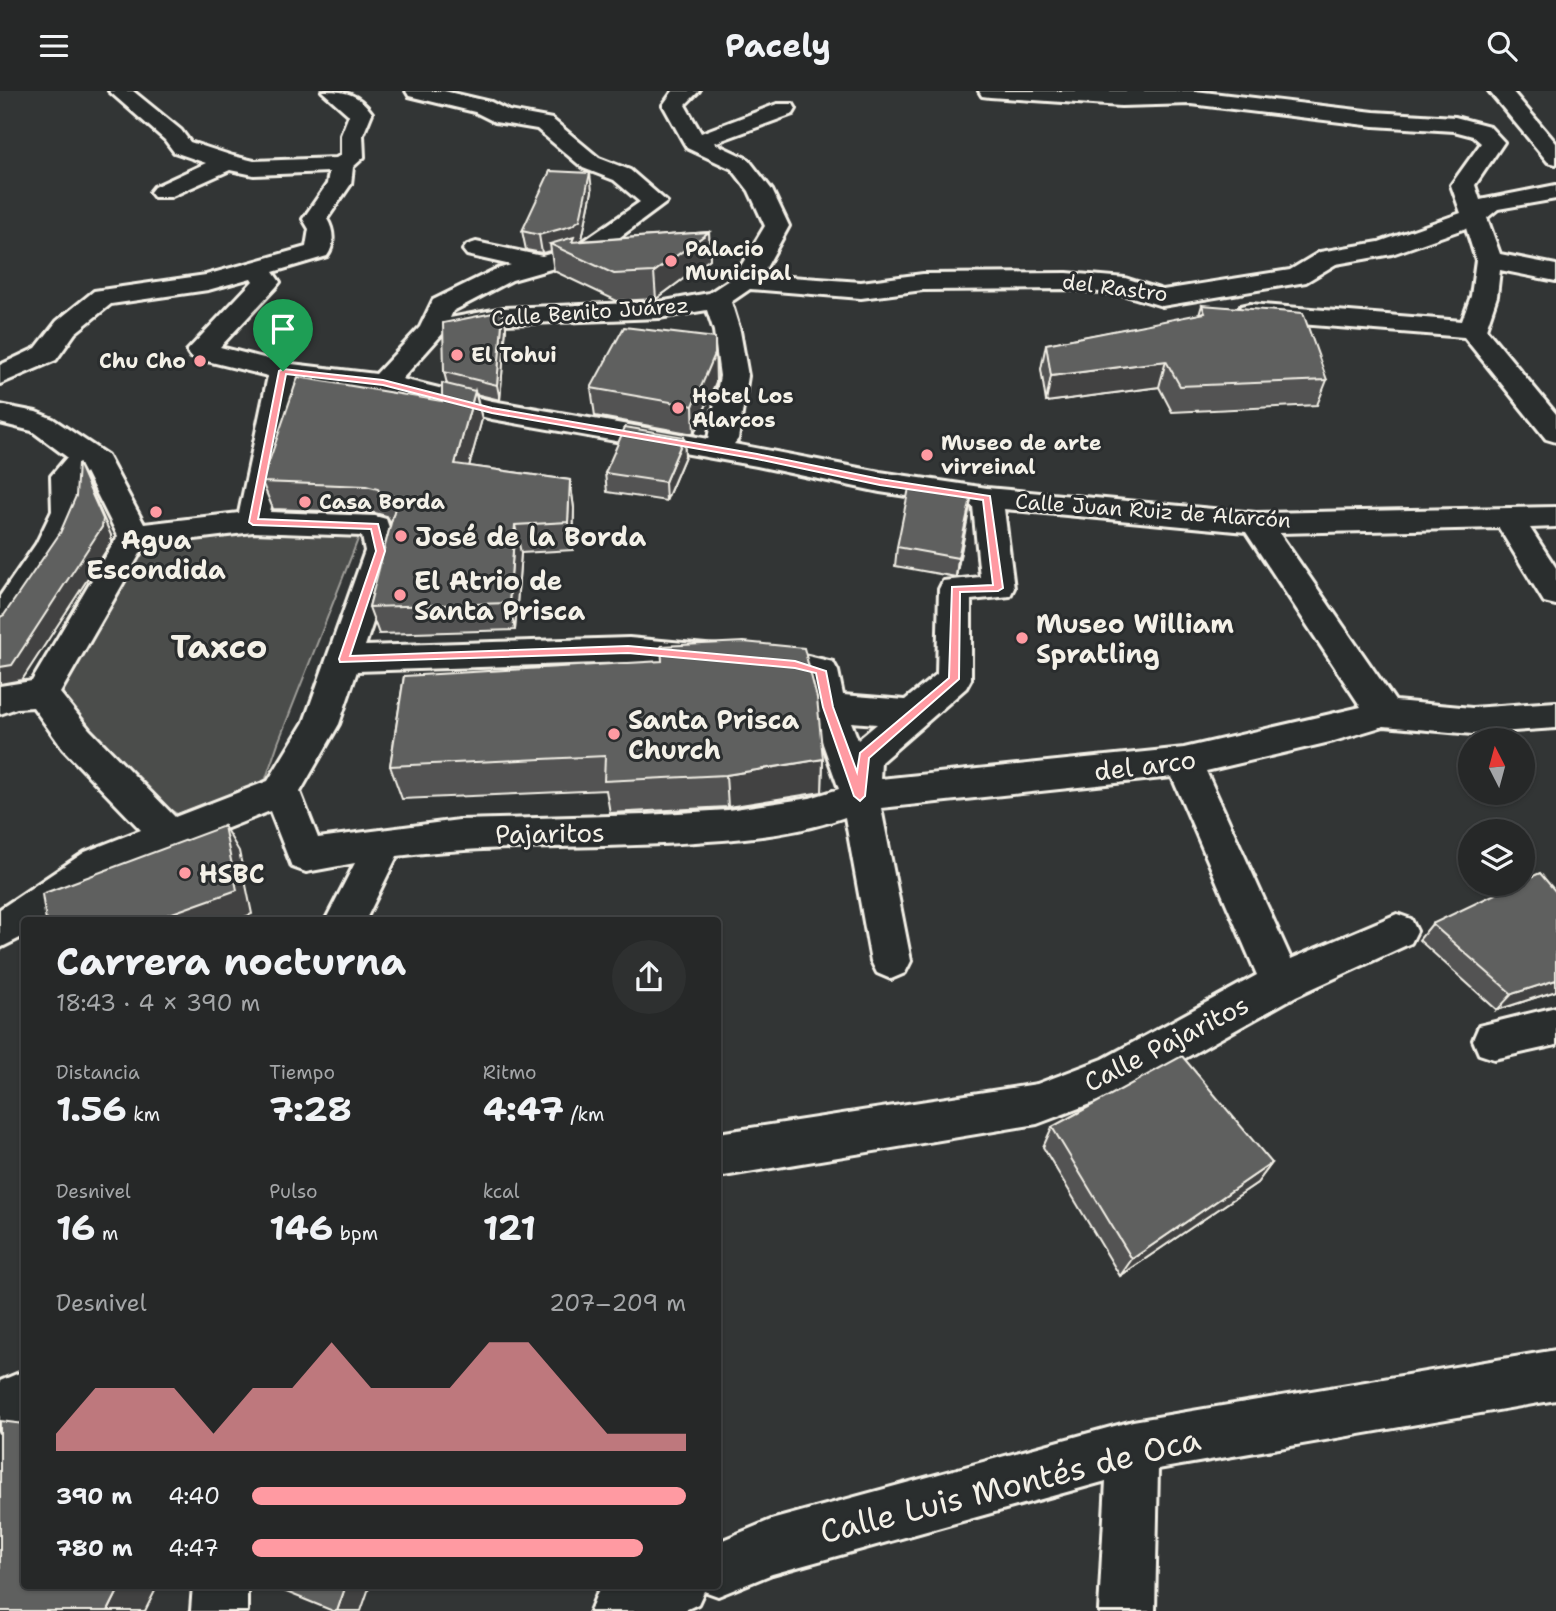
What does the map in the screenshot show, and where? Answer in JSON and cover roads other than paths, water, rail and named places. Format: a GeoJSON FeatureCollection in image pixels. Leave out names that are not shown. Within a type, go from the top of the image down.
{"type":"FeatureCollection","features":[{"type":"Feature","properties":{"kind":"street"},"geometry":{"type":"LineString","coordinates":[[120,91],[173,135],[182,147],[254,168],[342,165],[352,157],[352,135],[361,113],[333,91]]}},
{"type":"Feature","properties":{"kind":"street"},"geometry":{"type":"LineString","coordinates":[[383,383],[432,330],[442,306],[503,275],[584,252],[655,202],[622,175],[591,163],[544,124],[503,117],[483,107],[416,91]]}},
{"type":"Feature","properties":{"kind":"street"},"geometry":{"type":"LineString","coordinates":[[688,91],[677,98],[674,105],[695,143],[785,109]]}},
{"type":"Feature","properties":{"kind":"street"},"geometry":{"type":"LineString","coordinates":[[990,91],[1121,99],[1189,94],[1368,109],[1481,131],[1493,142],[1463,184],[1489,260],[1484,296],[1472,330]]}},
{"type":"Feature","properties":{"kind":"street"},"geometry":{"type":"LineString","coordinates":[[1500,91],[1556,157]]}},
{"type":"Feature","properties":{"kind":"street","name":"Calle Benito Juárez"},"geometry":{"type":"LineString","coordinates":[[432,330],[504,316],[659,310],[717,300],[745,281],[777,226],[760,190],[740,164],[695,143]]}},
{"type":"Feature","properties":{"kind":"street"},"geometry":{"type":"LineString","coordinates":[[162,192],[227,162]]}},
{"type":"Feature","properties":{"kind":"street"},"geometry":{"type":"LineString","coordinates":[[0,376],[46,354],[66,327],[103,297],[208,282],[318,251],[321,229],[315,219],[339,184],[342,165]]}},
{"type":"Feature","properties":{"kind":"street","name":"del Rastro"},"geometry":{"type":"LineString","coordinates":[[745,281],[861,290],[923,282],[1067,281],[1125,286],[1162,298],[1297,277],[1329,257],[1384,249],[1473,217],[1491,203],[1556,192]]}},
{"type":"Feature","properties":{"kind":"street"},"geometry":{"type":"LineString","coordinates":[[476,250],[542,264]]}},
{"type":"Feature","properties":{"kind":"street"},"geometry":{"type":"LineString","coordinates":[[1489,260],[1556,273]]}},
{"type":"Feature","properties":{"kind":"street","name":"Calle Juan Ruiz de Alarcón"},"geometry":{"type":"LineString","coordinates":[[257,268],[267,282],[201,351],[283,371],[383,383],[492,410],[760,452],[880,482],[987,498],[1255,523],[1556,517]]}},
{"type":"Feature","properties":{"kind":"street"},"geometry":{"type":"LineString","coordinates":[[1162,298],[1210,309],[1472,330],[1556,433]]}},
{"type":"Feature","properties":{"kind":"street"},"geometry":{"type":"LineString","coordinates":[[717,300],[727,331],[734,376],[723,439]]}},
{"type":"Feature","properties":{"kind":"street"},"geometry":{"type":"LineString","coordinates":[[253,522],[283,371]]}},
{"type":"Feature","properties":{"kind":"street"},"geometry":{"type":"LineString","coordinates":[[0,414],[34,421],[63,439],[83,457],[96,462],[134,536]]}},
{"type":"Feature","properties":{"kind":"street"},"geometry":{"type":"LineString","coordinates":[[0,621],[51,547],[67,511],[66,476],[83,457]]}},
{"type":"Feature","properties":{"kind":"street"},"geometry":{"type":"LineString","coordinates":[[860,796],[863,756],[954,679],[955,589],[998,588],[987,498]]}},
{"type":"Feature","properties":{"kind":"street"},"geometry":{"type":"LineString","coordinates":[[1509,519],[1556,594]]}},
{"type":"Feature","properties":{"kind":"street"},"geometry":{"type":"LineString","coordinates":[[0,931],[99,863],[282,791],[321,724],[381,551],[374,526],[253,522],[134,536]]}},
{"type":"Feature","properties":{"kind":"street"},"geometry":{"type":"LineString","coordinates":[[1255,523],[1384,712]]}},
{"type":"Feature","properties":{"kind":"street"},"geometry":{"type":"LineString","coordinates":[[42,694],[134,536]]}},
{"type":"Feature","properties":{"kind":"street"},"geometry":{"type":"LineString","coordinates":[[344,659],[628,650],[795,665],[821,671],[828,707],[860,796],[891,961]]}},
{"type":"Feature","properties":{"kind":"street"},"geometry":{"type":"LineString","coordinates":[[0,701],[12,695],[42,694]]}},
{"type":"Feature","properties":{"kind":"street"},"geometry":{"type":"LineString","coordinates":[[42,694],[76,739],[170,836]]}},
{"type":"Feature","properties":{"kind":"street"},"geometry":{"type":"LineString","coordinates":[[828,707],[912,714]]}},
{"type":"Feature","properties":{"kind":"street","name":"del arco"},"geometry":{"type":"LineString","coordinates":[[860,796],[1184,762],[1334,728],[1384,712],[1472,721],[1556,715]]}},
{"type":"Feature","properties":{"kind":"street"},"geometry":{"type":"LineString","coordinates":[[1184,762],[1281,983]]}},
{"type":"Feature","properties":{"kind":"street","name":"Pajaritos"},"geometry":{"type":"LineString","coordinates":[[282,791],[306,856],[385,843],[478,834],[600,834],[719,825],[812,813],[860,796]]}},
{"type":"Feature","properties":{"kind":"street"},"geometry":{"type":"LineString","coordinates":[[347,917],[385,843]]}},
{"type":"Feature","properties":{"kind":"street","name":"Calle Pajaritos"},"geometry":{"type":"LineString","coordinates":[[721,1154],[1037,1104],[1117,1074],[1281,983],[1397,931]]}},
{"type":"Feature","properties":{"kind":"street"},"geometry":{"type":"LineString","coordinates":[[1494,1040],[1556,1026]]}},
{"type":"Feature","properties":{"kind":"street","name":"Calle Luis Montés de Oca"},"geometry":{"type":"LineString","coordinates":[[721,1568],[771,1547],[1133,1447],[1556,1375]]}},
{"type":"Feature","properties":{"kind":"street"},"geometry":{"type":"LineString","coordinates":[[0,1407],[21,1397]]}},
{"type":"Feature","properties":{"kind":"street"},"geometry":{"type":"LineString","coordinates":[[0,1407],[21,1413]]}},
{"type":"Feature","properties":{"kind":"street"},"geometry":{"type":"LineString","coordinates":[[1127,1611],[1133,1447]]}},
{"type":"Feature","properties":{"kind":"street"},"geometry":{"type":"LineString","coordinates":[[219,1611],[220,1589]]}},
{"type":"Feature","properties":{"kind":"street"},"geometry":{"type":"LineString","coordinates":[[618,1611],[670,1589]]}},
{"type":"Feature","properties":{"kind":"place","name":"Palacio Municipal"},"geometry":{"type":"Point","coordinates":[671,261]}},
{"type":"Feature","properties":{"kind":"place","name":"El Tohui"},"geometry":{"type":"Point","coordinates":[457,355]}},
{"type":"Feature","properties":{"kind":"place","name":"Chu Cho"},"geometry":{"type":"Point","coordinates":[200,361]}},
{"type":"Feature","properties":{"kind":"place","name":"Hotel Los Alarcos"},"geometry":{"type":"Point","coordinates":[678,408]}},
{"type":"Feature","properties":{"kind":"place","name":"Museo de arte virreinal"},"geometry":{"type":"Point","coordinates":[927,455]}},
{"type":"Feature","properties":{"kind":"place","name":"Casa Borda"},"geometry":{"type":"Point","coordinates":[305,502]}},
{"type":"Feature","properties":{"kind":"place","name":"Agua Escondida"},"geometry":{"type":"Point","coordinates":[156,512]}},
{"type":"Feature","properties":{"kind":"place","name":"José de la Borda"},"geometry":{"type":"Point","coordinates":[401,536]}},
{"type":"Feature","properties":{"kind":"place","name":"El Atrio de Santa Prisca"},"geometry":{"type":"Point","coordinates":[400,595]}},
{"type":"Feature","properties":{"kind":"place","name":"Museo William Spratling"},"geometry":{"type":"Point","coordinates":[1022,638]}},
{"type":"Feature","properties":{"kind":"place","name":"Santa Prisca Church"},"geometry":{"type":"Point","coordinates":[614,734]}},
{"type":"Feature","properties":{"kind":"place","name":"HSBC"},"geometry":{"type":"Point","coordinates":[185,873]}},
{"type":"Feature","properties":{"kind":"district","name":"Taxco"},"geometry":{"type":"Point","coordinates":[219,646]}}]}
